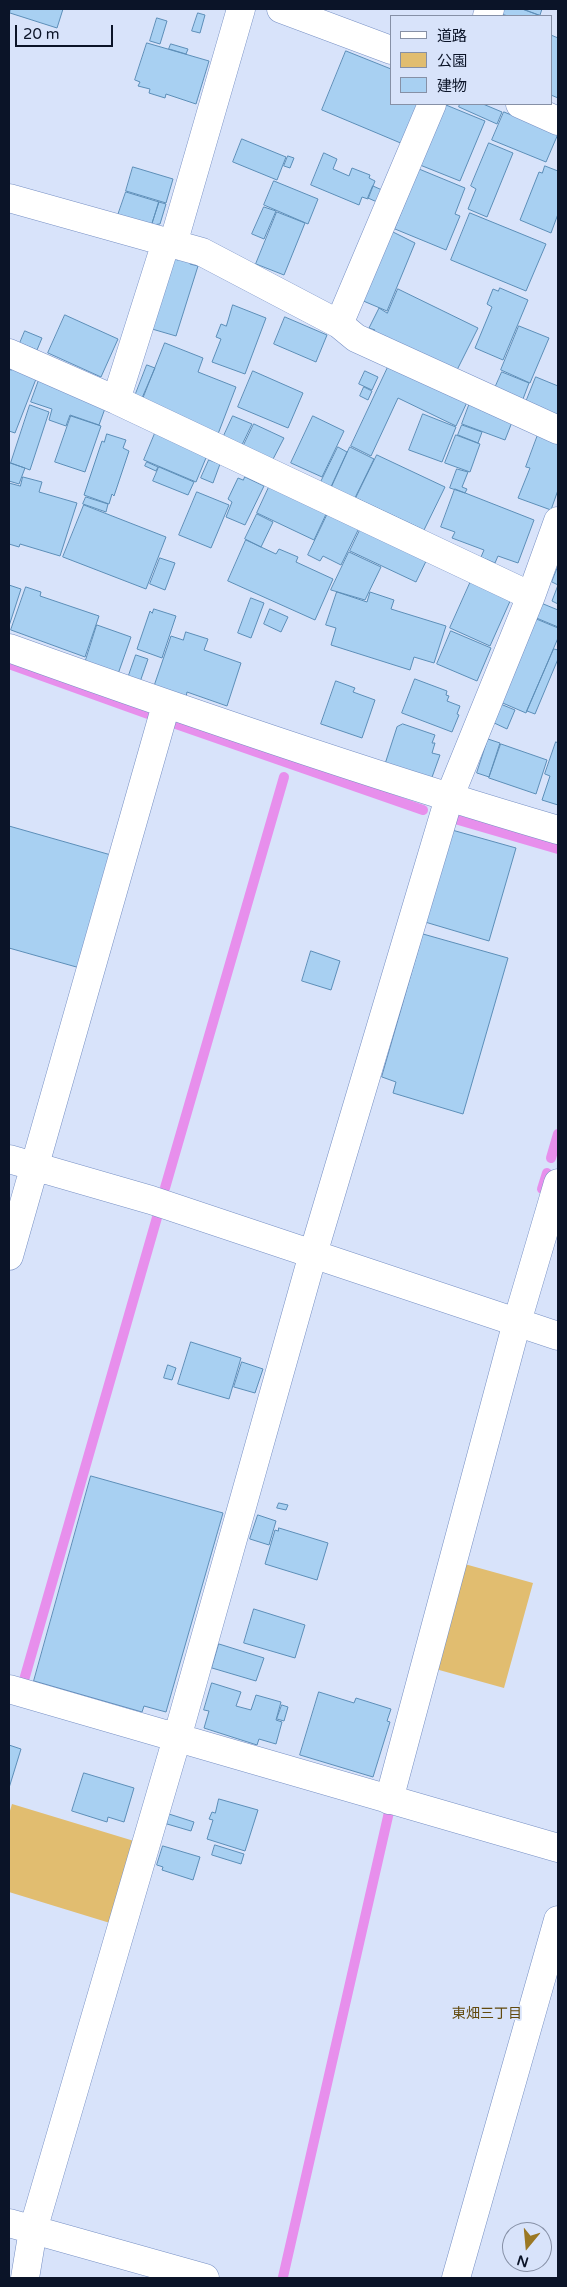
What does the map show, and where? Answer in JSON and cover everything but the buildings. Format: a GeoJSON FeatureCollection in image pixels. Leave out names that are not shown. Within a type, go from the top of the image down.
{"type":"FeatureCollection","features":[{"type":"Feature","properties":{"kind":"street"},"geometry":{"type":"LineString","coordinates":[[116,400],[169,243],[240,9]]}},
{"type":"Feature","properties":{"kind":"street"},"geometry":{"type":"LineString","coordinates":[[281,9],[390,50]]}},
{"type":"Feature","properties":{"kind":"street"},"geometry":{"type":"LineString","coordinates":[[339,324],[432,105]]}},
{"type":"Feature","properties":{"kind":"street"},"geometry":{"type":"LineString","coordinates":[[522,105],[558,121]]}},
{"type":"Feature","properties":{"kind":"street"},"geometry":{"type":"LineString","coordinates":[[9,198],[202,252],[339,324],[356,338],[558,430]]}},
{"type":"Feature","properties":{"kind":"street"},"geometry":{"type":"LineString","coordinates":[[9,353],[116,400],[531,596]]}},
{"type":"Feature","properties":{"kind":"street"},"geometry":{"type":"LineString","coordinates":[[25,2278],[21,2226],[176,1738],[313,1254],[449,798],[531,596],[558,521]]}},
{"type":"Feature","properties":{"kind":"street"},"geometry":{"type":"LineString","coordinates":[[9,648],[166,704],[449,798],[558,830]]}},
{"type":"Feature","properties":{"kind":"street"},"geometry":{"type":"LineString","coordinates":[[9,1256],[21,1163],[166,704]]}},
{"type":"Feature","properties":{"kind":"street"},"geometry":{"type":"LineString","coordinates":[[21,1163],[151,1200],[558,1336]]}},
{"type":"Feature","properties":{"kind":"street"},"geometry":{"type":"LineString","coordinates":[[389,1800],[517,1322],[558,1183]]}},
{"type":"Feature","properties":{"kind":"street"},"geometry":{"type":"LineString","coordinates":[[9,1689],[558,1848]]}},
{"type":"Feature","properties":{"kind":"street"},"geometry":{"type":"LineString","coordinates":[[456,2278],[558,1920]]}},
{"type":"Feature","properties":{"kind":"street"},"geometry":{"type":"LineString","coordinates":[[21,2226],[205,2278]]}},
{"type":"Feature","properties":{"kind":"green space"},"geometry":{"type":"Polygon","coordinates":[[[461,1563],[533,1583],[504,1688],[432,1668],[461,1563]]]}},
{"type":"Feature","properties":{"kind":"green space"},"geometry":{"type":"Polygon","coordinates":[[[12,1804],[134,1841],[110,1923],[9,1892],[9,1814],[12,1804]]]}},
{"type":"Feature","properties":{"kind":"waterway"},"geometry":{"type":"LineString","coordinates":[[9,664],[151,715]]}},
{"type":"Feature","properties":{"kind":"waterway"},"geometry":{"type":"LineString","coordinates":[[176,724],[423,810]]}},
{"type":"Feature","properties":{"kind":"waterway"},"geometry":{"type":"LineString","coordinates":[[165,1188],[284,777]]}},
{"type":"Feature","properties":{"kind":"waterway"},"geometry":{"type":"LineString","coordinates":[[455,819],[558,849]]}},
{"type":"Feature","properties":{"kind":"waterway"},"geometry":{"type":"LineString","coordinates":[[551,1158],[558,1134]]}},
{"type":"Feature","properties":{"kind":"waterway"},"geometry":{"type":"LineString","coordinates":[[542,1189],[547,1173]]}},
{"type":"Feature","properties":{"kind":"waterway"},"geometry":{"type":"LineString","coordinates":[[24,1680],[158,1214]]}},
{"type":"Feature","properties":{"kind":"waterway"},"geometry":{"type":"LineString","coordinates":[[283,2277],[389,1812]]}},
{"type":"Feature","properties":{"kind":"district","name":"東畑三丁目"},"geometry":{"type":"Point","coordinates":[487,2014]}}]}
